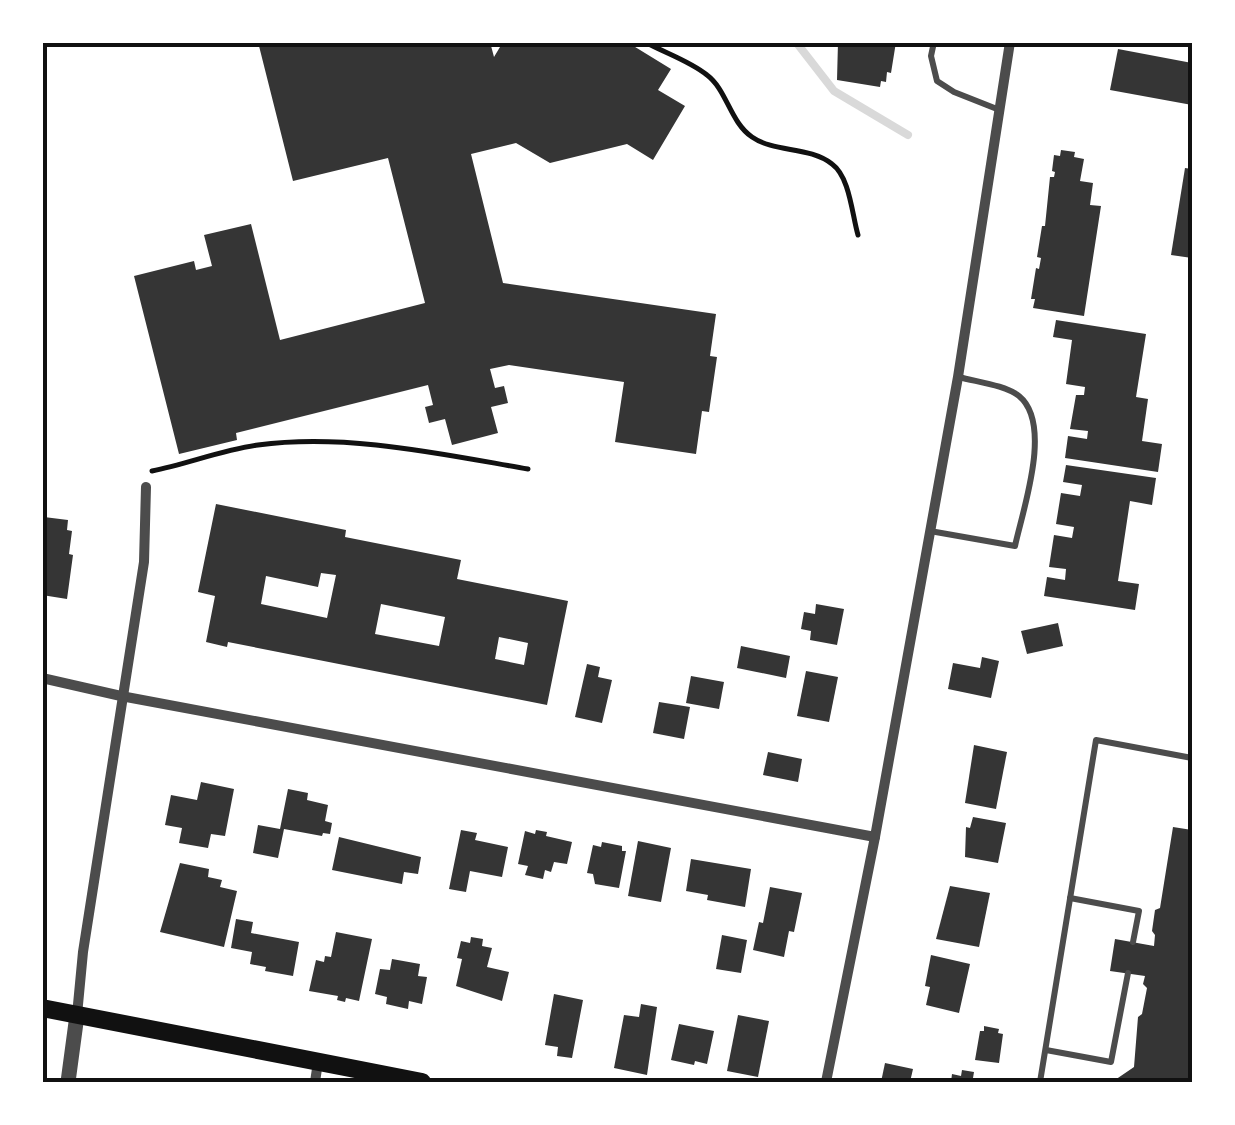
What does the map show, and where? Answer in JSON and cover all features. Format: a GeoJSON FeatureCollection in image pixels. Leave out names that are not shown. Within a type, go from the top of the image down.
{"type":"FeatureCollection","features":[{"type":"Feature","properties":{"kind":"main road"},"geometry":{"type":"LineString","coordinates":[[42,1008],[422,1082]]}},
{"type":"Feature","properties":{"kind":"street"},"geometry":{"type":"LineString","coordinates":[[826,1082],[875,837],[958,377],[1010,42]]}},
{"type":"Feature","properties":{"kind":"street"},"geometry":{"type":"LineString","coordinates":[[68,1082],[83,952],[144,562],[146,487]]}},
{"type":"Feature","properties":{"kind":"street"},"geometry":{"type":"LineString","coordinates":[[42,678],[875,837]]}},
{"type":"Feature","properties":{"kind":"street"},"geometry":{"type":"LineString","coordinates":[[315,1082],[318,1062]]}},
{"type":"Feature","properties":{"kind":"lane"},"geometry":{"type":"LineString","coordinates":[[934,42],[930,56],[937,81],[997,109]]}},
{"type":"Feature","properties":{"kind":"lane"},"geometry":{"type":"LineString","coordinates":[[930,530],[1014,546],[1036,440],[1035,421],[1020,398],[958,377]]}},
{"type":"Feature","properties":{"kind":"lane"},"geometry":{"type":"LineString","coordinates":[[1040,1082],[1096,740],[1192,758]]}},
{"type":"Feature","properties":{"kind":"lane"},"geometry":{"type":"LineString","coordinates":[[1070,898],[1139,910],[1133,942]]}},
{"type":"Feature","properties":{"kind":"lane"},"geometry":{"type":"LineString","coordinates":[[1046,1050],[1111,1062],[1128,973]]}},
{"type":"Feature","properties":{"kind":"path"},"geometry":{"type":"LineString","coordinates":[[645,42],[710,76],[737,123],[751,136],[768,146],[815,155],[832,164],[842,176],[858,236]]}},
{"type":"Feature","properties":{"kind":"path"},"geometry":{"type":"LineString","coordinates":[[145,473],[256,445],[276,444],[415,449],[528,469]]}},
{"type":"Feature","properties":{"kind":"building"},"geometry":{"type":"Polygon","coordinates":[[[258,42],[490,42],[494,57],[503,42],[513,47],[516,42],[627,42],[671,69],[658,90],[685,106],[653,160],[627,144],[550,163],[516,143],[471,154],[503,283],[716,314],[710,356],[717,357],[709,412],[702,411],[696,454],[615,442],[624,382],[509,365],[490,369],[495,388],[504,386],[508,403],[491,407],[498,433],[452,445],[445,419],[429,423],[425,407],[433,405],[428,385],[236,433],[237,440],[179,454],[134,276],[194,261],[196,270],[212,266],[204,235],[251,224],[280,340],[425,303],[388,158],[293,181],[258,42]]]}},
{"type":"Feature","properties":{"kind":"building"},"geometry":{"type":"Polygon","coordinates":[[[838,42],[896,42],[886,82],[881,81],[880,87],[837,80],[838,42]]]}},
{"type":"Feature","properties":{"kind":"building"},"geometry":{"type":"Polygon","coordinates":[[[1118,49],[1192,63],[1192,105],[1110,90],[1118,49]]]}},
{"type":"Feature","properties":{"kind":"building"},"geometry":{"type":"Polygon","coordinates":[[[1061,150],[1075,152],[1074,157],[1084,159],[1080,181],[1093,183],[1090,205],[1101,206],[1084,316],[1033,308],[1035,299],[1031,299],[1041,258],[1037,257],[1050,177],[1055,172],[1054,155],[1060,156],[1061,150]]]}},
{"type":"Feature","properties":{"kind":"building"},"geometry":{"type":"Polygon","coordinates":[[[1185,168],[1192,169],[1192,258],[1171,255],[1185,168]]]}},
{"type":"Feature","properties":{"kind":"building"},"geometry":{"type":"Polygon","coordinates":[[[1056,320],[1146,334],[1136,397],[1148,399],[1142,441],[1162,444],[1158,472],[1065,458],[1068,436],[1087,439],[1088,431],[1070,429],[1076,395],[1084,395],[1085,387],[1066,384],[1072,340],[1053,337],[1056,320]]]}},
{"type":"Feature","properties":{"kind":"building"},"geometry":{"type":"Polygon","coordinates":[[[1066,465],[1156,478],[1152,505],[1130,501],[1118,581],[1139,584],[1135,610],[1044,596],[1047,577],[1065,580],[1066,569],[1049,567],[1054,535],[1072,538],[1074,527],[1056,524],[1061,493],[1080,496],[1082,485],[1063,482],[1066,465]]]}},
{"type":"Feature","properties":{"kind":"building"},"geometry":{"type":"Polygon","coordinates":[[[216,504],[346,530],[345,537],[461,560],[457,579],[568,601],[547,705],[228,642],[227,647],[206,642],[215,596],[198,592],[216,504]],[[321,573],[318,587],[266,576],[261,604],[327,618],[336,575],[321,573]],[[381,604],[375,634],[439,646],[445,617],[381,604]],[[499,637],[495,659],[524,665],[528,643],[499,637]]]}},
{"type":"Feature","properties":{"kind":"building"},"geometry":{"type":"Polygon","coordinates":[[[44,517],[68,520],[67,530],[72,531],[67,599],[42,595],[44,517]]]}},
{"type":"Feature","properties":{"kind":"building"},"geometry":{"type":"Polygon","coordinates":[[[816,604],[844,609],[837,645],[810,640],[811,631],[801,629],[804,612],[815,614],[816,604]]]}},
{"type":"Feature","properties":{"kind":"building"},"geometry":{"type":"Polygon","coordinates":[[[1058,623],[1063,646],[1027,654],[1021,631],[1058,623]]]}},
{"type":"Feature","properties":{"kind":"building"},"geometry":{"type":"Polygon","coordinates":[[[741,646],[790,656],[786,678],[737,668],[741,646]]]}},
{"type":"Feature","properties":{"kind":"building"},"geometry":{"type":"Polygon","coordinates":[[[982,657],[999,661],[991,698],[948,689],[953,663],[980,668],[982,657]]]}},
{"type":"Feature","properties":{"kind":"building"},"geometry":{"type":"Polygon","coordinates":[[[587,664],[600,667],[598,677],[612,680],[602,723],[575,717],[587,664]]]}},
{"type":"Feature","properties":{"kind":"building"},"geometry":{"type":"Polygon","coordinates":[[[806,671],[838,677],[829,722],[797,716],[806,671]]]}},
{"type":"Feature","properties":{"kind":"building"},"geometry":{"type":"Polygon","coordinates":[[[691,676],[724,682],[719,709],[686,703],[691,676]]]}},
{"type":"Feature","properties":{"kind":"building"},"geometry":{"type":"Polygon","coordinates":[[[659,702],[690,707],[684,739],[653,733],[659,702]]]}},
{"type":"Feature","properties":{"kind":"building"},"geometry":{"type":"Polygon","coordinates":[[[974,745],[1007,752],[996,809],[965,803],[974,745]]]}},
{"type":"Feature","properties":{"kind":"building"},"geometry":{"type":"Polygon","coordinates":[[[768,752],[802,759],[798,782],[763,775],[768,752]]]}},
{"type":"Feature","properties":{"kind":"building"},"geometry":{"type":"Polygon","coordinates":[[[201,782],[234,789],[225,836],[211,834],[208,848],[179,843],[182,828],[165,825],[171,795],[197,800],[201,782]]]}},
{"type":"Feature","properties":{"kind":"building"},"geometry":{"type":"Polygon","coordinates":[[[288,789],[308,793],[307,800],[328,805],[325,821],[332,823],[330,834],[284,829],[278,858],[253,853],[258,825],[280,829],[288,789]]]}},
{"type":"Feature","properties":{"kind":"building"},"geometry":{"type":"Polygon","coordinates":[[[973,817],[1006,823],[998,863],[965,857],[966,827],[970,828],[973,817]]]}},
{"type":"Feature","properties":{"kind":"building"},"geometry":{"type":"Polygon","coordinates":[[[1173,827],[1192,830],[1192,1082],[1112,1082],[1134,1067],[1138,1017],[1147,988],[1143,984],[1145,976],[1110,971],[1115,939],[1154,946],[1155,910],[1160,908],[1173,827]]]}},
{"type":"Feature","properties":{"kind":"building"},"geometry":{"type":"Polygon","coordinates":[[[461,830],[477,833],[475,840],[508,847],[502,877],[470,871],[466,892],[449,889],[461,830]]]}},
{"type":"Feature","properties":{"kind":"building"},"geometry":{"type":"Polygon","coordinates":[[[536,830],[572,842],[567,864],[554,862],[551,872],[545,870],[543,879],[525,875],[528,866],[518,864],[525,831],[535,834],[536,830]]]}},
{"type":"Feature","properties":{"kind":"building"},"geometry":{"type":"Polygon","coordinates":[[[339,837],[421,857],[418,874],[404,872],[402,884],[332,870],[339,837]]]}},
{"type":"Feature","properties":{"kind":"building"},"geometry":{"type":"Polygon","coordinates":[[[638,841],[671,848],[661,902],[628,896],[638,841]]]}},
{"type":"Feature","properties":{"kind":"building"},"geometry":{"type":"Polygon","coordinates":[[[602,842],[622,846],[622,851],[626,851],[619,888],[595,884],[593,874],[587,873],[593,845],[601,847],[602,842]]]}},
{"type":"Feature","properties":{"kind":"building"},"geometry":{"type":"Polygon","coordinates":[[[691,859],[751,869],[745,907],[707,900],[708,895],[686,891],[691,859]]]}},
{"type":"Feature","properties":{"kind":"building"},"geometry":{"type":"Polygon","coordinates":[[[180,863],[209,869],[208,877],[222,880],[220,887],[237,891],[224,947],[160,932],[180,863]]]}},
{"type":"Feature","properties":{"kind":"building"},"geometry":{"type":"Polygon","coordinates":[[[950,886],[990,893],[979,947],[936,939],[950,886]]]}},
{"type":"Feature","properties":{"kind":"building"},"geometry":{"type":"Polygon","coordinates":[[[770,887],[802,893],[784,957],[753,950],[770,887]]]}},
{"type":"Feature","properties":{"kind":"building"},"geometry":{"type":"Polygon","coordinates":[[[236,919],[253,922],[251,933],[299,942],[293,976],[265,971],[266,967],[250,964],[252,952],[231,948],[236,919]]]}},
{"type":"Feature","properties":{"kind":"building"},"geometry":{"type":"Polygon","coordinates":[[[336,932],[372,939],[359,1001],[346,998],[345,1002],[337,1000],[338,996],[309,991],[316,960],[324,962],[325,956],[331,957],[336,932]]]}},
{"type":"Feature","properties":{"kind":"building"},"geometry":{"type":"Polygon","coordinates":[[[722,935],[747,940],[741,973],[716,969],[722,935]]]}},
{"type":"Feature","properties":{"kind":"building"},"geometry":{"type":"Polygon","coordinates":[[[471,937],[483,939],[482,946],[492,948],[487,967],[509,972],[502,1001],[456,986],[461,941],[470,943],[471,937]]]}},
{"type":"Feature","properties":{"kind":"building"},"geometry":{"type":"Polygon","coordinates":[[[931,955],[970,964],[959,1013],[926,1005],[931,955]]]}},
{"type":"Feature","properties":{"kind":"building"},"geometry":{"type":"Polygon","coordinates":[[[392,959],[420,964],[418,976],[427,977],[422,1004],[409,1001],[408,1009],[386,1004],[387,997],[375,994],[380,969],[390,970],[392,959]]]}},
{"type":"Feature","properties":{"kind":"building"},"geometry":{"type":"Polygon","coordinates":[[[554,994],[583,1000],[572,1058],[557,1056],[558,1047],[545,1045],[554,994]]]}},
{"type":"Feature","properties":{"kind":"building"},"geometry":{"type":"Polygon","coordinates":[[[641,1004],[657,1007],[647,1075],[614,1068],[624,1015],[639,1017],[641,1004]]]}},
{"type":"Feature","properties":{"kind":"building"},"geometry":{"type":"Polygon","coordinates":[[[738,1015],[769,1021],[758,1077],[727,1071],[738,1015]]]}},
{"type":"Feature","properties":{"kind":"building"},"geometry":{"type":"Polygon","coordinates":[[[679,1024],[714,1031],[707,1064],[671,1060],[679,1024]]]}},
{"type":"Feature","properties":{"kind":"building"},"geometry":{"type":"Polygon","coordinates":[[[984,1026],[999,1029],[998,1033],[1003,1034],[999,1063],[975,1060],[984,1026]]]}},
{"type":"Feature","properties":{"kind":"building"},"geometry":{"type":"Polygon","coordinates":[[[885,1063],[913,1069],[910,1082],[881,1082],[885,1063]]]}},
{"type":"Feature","properties":{"kind":"building"},"geometry":{"type":"Polygon","coordinates":[[[962,1070],[974,1072],[973,1078],[986,1082],[951,1082],[952,1074],[961,1076],[962,1070]]]}},
{"type":"Feature","properties":{"kind":"waterway"},"geometry":{"type":"LineString","coordinates":[[796,42],[834,91],[908,135]]}}]}
